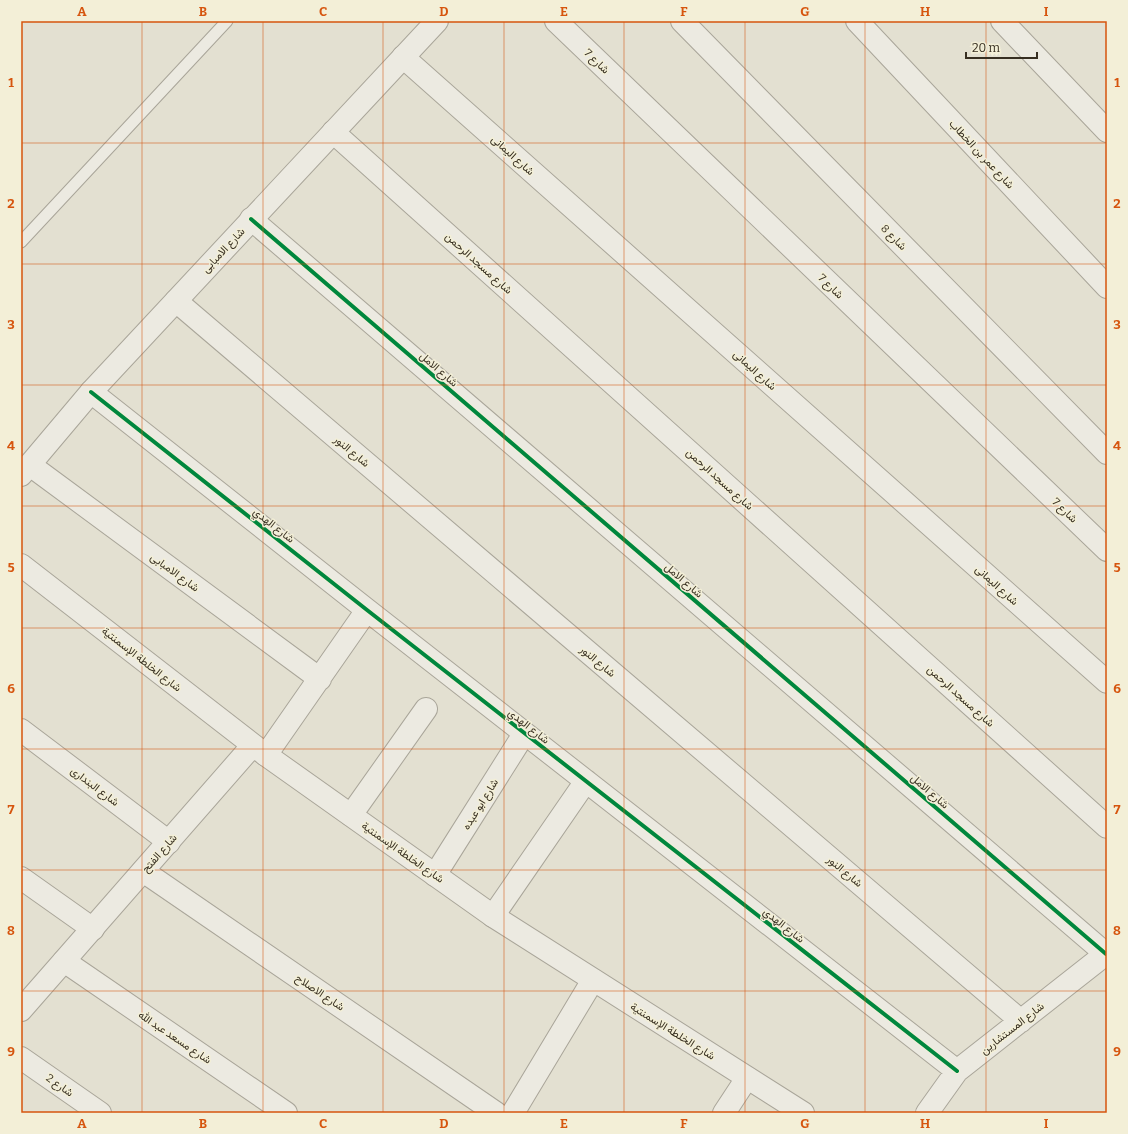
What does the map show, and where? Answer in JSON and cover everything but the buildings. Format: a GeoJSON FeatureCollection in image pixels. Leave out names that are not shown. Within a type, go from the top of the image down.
{"type":"FeatureCollection","features":[{"type":"Feature","properties":{"kind":"street","name":"شارع الامبابى"},"geometry":{"type":"LineString","coordinates":[[320,679],[25,470],[91,392],[437,21]]}},
{"type":"Feature","properties":{"kind":"street","name":"شارع 7"},"geometry":{"type":"LineString","coordinates":[[556,21],[1107,550]]}},
{"type":"Feature","properties":{"kind":"street","name":"شارع 8"},"geometry":{"type":"LineString","coordinates":[[682,21],[1107,453]]}},
{"type":"Feature","properties":{"kind":"street","name":"شارع عمر بن الخطاب"},"geometry":{"type":"LineString","coordinates":[[857,21],[1107,287]]}},
{"type":"Feature","properties":{"kind":"street"},"geometry":{"type":"LineString","coordinates":[[1002,21],[1107,131]]}},
{"type":"Feature","properties":{"kind":"street","name":"شارع اليمانى"},"geometry":{"type":"LineString","coordinates":[[403,57],[1107,682]]}},
{"type":"Feature","properties":{"kind":"street","name":"شارع مسجد الرحمن"},"geometry":{"type":"LineString","coordinates":[[333,132],[1107,827]]}},
{"type":"Feature","properties":{"kind":"street","name":"شارع الامل"},"geometry":{"type":"LineString","coordinates":[[251,219],[1106,954]]}},
{"type":"Feature","properties":{"kind":"street","name":"شارع النور"},"geometry":{"type":"LineString","coordinates":[[176,301],[1021,1021]]}},
{"type":"Feature","properties":{"kind":"street","name":"شارع الهدي"},"geometry":{"type":"LineString","coordinates":[[91,392],[524,734],[957,1071]]}},
{"type":"Feature","properties":{"kind":"street","name":"شارع الخلطة الإسمنتية"},"geometry":{"type":"LineString","coordinates":[[21,565],[260,750],[493,916],[803,1113]]}},
{"type":"Feature","properties":{"kind":"street","name":"شارع الفتح"},"geometry":{"type":"LineString","coordinates":[[21,1010],[169,842],[260,750],[320,679],[367,610]]}},
{"type":"Feature","properties":{"kind":"street"},"geometry":{"type":"LineString","coordinates":[[351,815],[426,709]]}},
{"type":"Feature","properties":{"kind":"street","name":"شارع البندارى"},"geometry":{"type":"LineString","coordinates":[[21,730],[169,842]]}},
{"type":"Feature","properties":{"kind":"street","name":"شارع ابو عبده"},"geometry":{"type":"LineString","coordinates":[[435,874],[524,734]]}},
{"type":"Feature","properties":{"kind":"street"},"geometry":{"type":"LineString","coordinates":[[493,916],[586,781]]}},
{"type":"Feature","properties":{"kind":"street","name":"شارع الاصلاح"},"geometry":{"type":"LineString","coordinates":[[143,871],[496,1113]]}},
{"type":"Feature","properties":{"kind":"street"},"geometry":{"type":"LineString","coordinates":[[21,878],[93,929]]}},
{"type":"Feature","properties":{"kind":"street","name":"شارع المستشارين"},"geometry":{"type":"LineString","coordinates":[[927,1113],[957,1071],[1106,954]]}},
{"type":"Feature","properties":{"kind":"street","name":"شارع مسعد عبد الله"},"geometry":{"type":"LineString","coordinates":[[64,961],[286,1113]]}},
{"type":"Feature","properties":{"kind":"street"},"geometry":{"type":"LineString","coordinates":[[513,1113],[593,980]]}},
{"type":"Feature","properties":{"kind":"street","name":"شارع 2"},"geometry":{"type":"LineString","coordinates":[[21,1058],[100,1113]]}},
{"type":"Feature","properties":{"kind":"street"},"geometry":{"type":"LineString","coordinates":[[724,1113],[747,1078]]}},
{"type":"Feature","properties":{"kind":"lane"},"geometry":{"type":"LineString","coordinates":[[21,242],[227,21]]}},
{"type":"Feature","properties":{"kind":"cycle path"},"geometry":{"type":"LineString","coordinates":[[251,219],[1106,954]]}},
{"type":"Feature","properties":{"kind":"cycle path"},"geometry":{"type":"LineString","coordinates":[[91,392],[367,610],[957,1071]]}}]}
